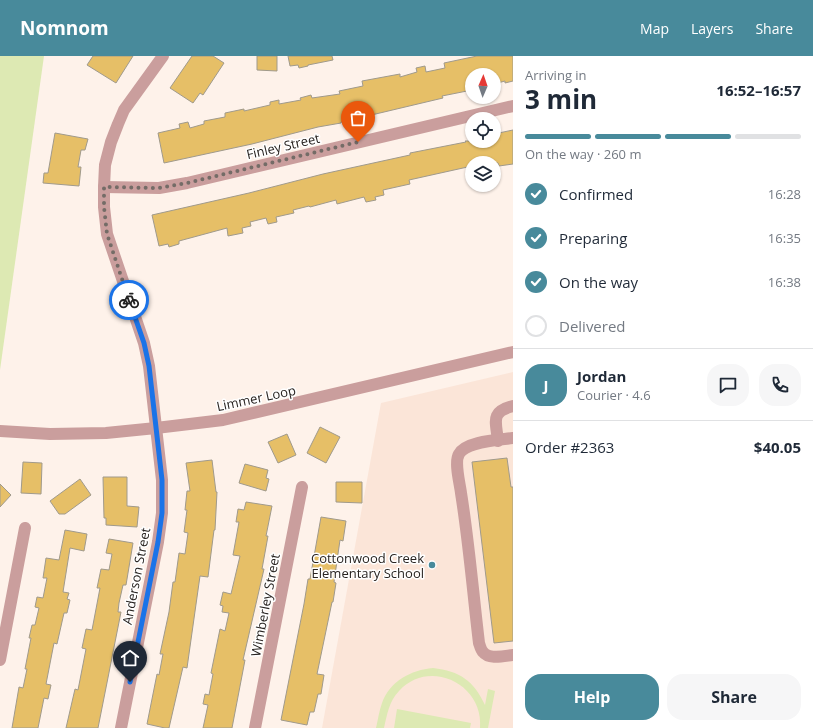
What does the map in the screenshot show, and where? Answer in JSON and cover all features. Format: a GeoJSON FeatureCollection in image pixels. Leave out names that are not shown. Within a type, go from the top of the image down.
{"type":"FeatureCollection","features":[{"type":"Feature","properties":{"kind":"street","name":"Anderson Street"},"geometry":{"type":"LineString","coordinates":[[121,728],[158,542],[162,513],[162,480],[149,366],[144,343],[107,234],[104,207],[105,165],[111,142],[124,110],[163,56]]}},
{"type":"Feature","properties":{"kind":"street","name":"Finley Street"},"geometry":{"type":"LineString","coordinates":[[104,187],[159,188],[187,183],[513,106]]}},
{"type":"Feature","properties":{"kind":"street","name":"Limmer Loop"},"geometry":{"type":"LineString","coordinates":[[0,431],[50,434],[106,433],[156,428],[239,416],[513,352]]}},
{"type":"Feature","properties":{"kind":"street"},"geometry":{"type":"LineString","coordinates":[[498,441],[496,421],[498,413],[502,409],[513,406]]}},
{"type":"Feature","properties":{"kind":"street"},"geometry":{"type":"LineString","coordinates":[[513,438],[476,444],[464,448],[458,455],[457,463],[478,643],[483,652],[488,656],[513,655]]}},
{"type":"Feature","properties":{"kind":"street","name":"Wimberley Street"},"geometry":{"type":"LineString","coordinates":[[255,728],[302,487]]}},
{"type":"Feature","properties":{"kind":"street"},"geometry":{"type":"LineString","coordinates":[[0,660],[26,528]]}},
{"type":"Feature","properties":{"kind":"shaded area","name":"Cottonwood Creek Elementary School"},"geometry":{"type":"Polygon","coordinates":[[[513,372],[513,728],[322,728],[381,403],[513,372]]]}},
{"type":"Feature","properties":{"kind":"green space"},"geometry":{"type":"Polygon","coordinates":[[[0,56],[44,56],[0,370],[0,56]]]}},
{"type":"Feature","properties":{"kind":"green space"},"geometry":{"type":"Polygon","coordinates":[[[433,668],[443,669],[465,679],[476,690],[485,705],[488,689],[495,691],[488,728],[480,728],[479,712],[473,699],[464,688],[452,681],[439,677],[425,677],[411,681],[399,691],[387,713],[384,728],[376,728],[382,703],[390,689],[409,674],[433,668]]]}},
{"type":"Feature","properties":{"kind":"green space"},"geometry":{"type":"Polygon","coordinates":[[[397,709],[471,723],[470,728],[394,728],[397,709]]]}},
{"type":"Feature","properties":{"kind":"building"},"geometry":{"type":"Polygon","coordinates":[[[93,56],[133,56],[116,83],[87,65],[93,56]]]}},
{"type":"Feature","properties":{"kind":"building"},"geometry":{"type":"Polygon","coordinates":[[[192,56],[213,56],[224,63],[203,95],[200,93],[193,103],[170,88],[192,56]]]}},
{"type":"Feature","properties":{"kind":"building"},"geometry":{"type":"Polygon","coordinates":[[[257,56],[277,56],[277,71],[257,70],[257,56]]]}},
{"type":"Feature","properties":{"kind":"building"},"geometry":{"type":"Polygon","coordinates":[[[288,56],[332,56],[333,60],[299,68],[298,65],[290,66],[288,56]]]}},
{"type":"Feature","properties":{"kind":"building"},"geometry":{"type":"Polygon","coordinates":[[[477,56],[513,56],[513,81],[505,83],[505,81],[501,82],[501,68],[465,68],[465,91],[442,96],[443,98],[341,123],[164,163],[158,133],[180,128],[179,124],[188,122],[190,128],[204,124],[204,121],[225,117],[225,113],[244,109],[244,111],[270,105],[270,102],[279,100],[279,104],[301,100],[300,98],[311,95],[312,98],[340,94],[339,91],[363,86],[362,81],[400,74],[400,77],[417,72],[416,68],[425,66],[426,72],[445,68],[444,63],[477,56]]]}},
{"type":"Feature","properties":{"kind":"building"},"geometry":{"type":"Polygon","coordinates":[[[513,130],[513,164],[501,166],[501,156],[465,156],[465,168],[409,180],[410,184],[383,190],[384,195],[375,197],[376,200],[366,202],[364,197],[337,204],[336,200],[293,210],[294,213],[276,217],[277,222],[268,224],[266,218],[250,222],[251,226],[242,228],[243,233],[228,236],[227,228],[179,241],[179,244],[169,247],[168,244],[159,246],[152,215],[249,193],[323,174],[410,155],[410,153],[465,142],[465,148],[501,148],[501,133],[513,130]]]}},
{"type":"Feature","properties":{"kind":"building"},"geometry":{"type":"Polygon","coordinates":[[[55,133],[88,139],[85,150],[81,150],[78,167],[81,167],[79,186],[43,183],[44,173],[48,173],[55,133]]]}},
{"type":"Feature","properties":{"kind":"building"},"geometry":{"type":"Polygon","coordinates":[[[320,427],[340,437],[326,463],[307,453],[320,427]]]}},
{"type":"Feature","properties":{"kind":"building"},"geometry":{"type":"Polygon","coordinates":[[[287,434],[296,455],[278,463],[268,442],[287,434]]]}},
{"type":"Feature","properties":{"kind":"building"},"geometry":{"type":"Polygon","coordinates":[[[507,458],[511,487],[513,487],[513,641],[494,643],[472,462],[507,458]]]}},
{"type":"Feature","properties":{"kind":"building"},"geometry":{"type":"Polygon","coordinates":[[[212,460],[217,492],[215,530],[208,577],[200,576],[187,668],[183,667],[169,728],[165,728],[147,724],[157,674],[159,675],[163,654],[160,654],[169,612],[173,582],[175,582],[179,553],[185,554],[188,533],[184,532],[187,510],[185,510],[187,491],[190,491],[186,463],[212,460]]]}},
{"type":"Feature","properties":{"kind":"building"},"geometry":{"type":"Polygon","coordinates":[[[23,462],[42,463],[41,494],[21,493],[23,462]]]}},
{"type":"Feature","properties":{"kind":"building"},"geometry":{"type":"Polygon","coordinates":[[[245,464],[268,470],[266,478],[269,479],[266,491],[239,483],[245,464]]]}},
{"type":"Feature","properties":{"kind":"building"},"geometry":{"type":"Polygon","coordinates":[[[103,477],[127,477],[127,506],[139,507],[137,527],[106,525],[106,518],[104,518],[103,477]]]}},
{"type":"Feature","properties":{"kind":"building"},"geometry":{"type":"Polygon","coordinates":[[[80,479],[91,495],[65,514],[59,514],[50,501],[80,479]]]}},
{"type":"Feature","properties":{"kind":"building"},"geometry":{"type":"Polygon","coordinates":[[[336,482],[362,482],[362,503],[336,502],[336,482]]]}},
{"type":"Feature","properties":{"kind":"building"},"geometry":{"type":"Polygon","coordinates":[[[0,484],[11,495],[0,507],[0,484]]]}},
{"type":"Feature","properties":{"kind":"building"},"geometry":{"type":"Polygon","coordinates":[[[246,502],[272,506],[266,536],[268,536],[262,569],[264,569],[243,660],[245,660],[232,728],[203,728],[208,705],[203,704],[205,694],[209,695],[213,674],[211,673],[220,629],[225,631],[229,613],[222,612],[223,606],[220,605],[223,592],[231,594],[240,556],[233,555],[239,522],[236,522],[238,509],[244,510],[246,502]]]}},
{"type":"Feature","properties":{"kind":"building"},"geometry":{"type":"Polygon","coordinates":[[[321,517],[346,521],[343,541],[340,540],[334,582],[336,583],[333,602],[317,674],[324,675],[321,694],[318,694],[314,712],[310,712],[307,725],[281,720],[321,517]]]}},
{"type":"Feature","properties":{"kind":"building"},"geometry":{"type":"Polygon","coordinates":[[[65,530],[87,534],[84,551],[70,548],[63,592],[69,593],[67,599],[70,600],[67,613],[64,613],[57,644],[54,643],[46,684],[51,685],[48,699],[44,698],[38,728],[12,728],[19,687],[23,688],[27,669],[25,669],[31,638],[29,638],[32,625],[35,625],[39,608],[35,607],[37,597],[43,598],[47,578],[43,578],[46,558],[59,560],[65,530]]]}},
{"type":"Feature","properties":{"kind":"building"},"geometry":{"type":"Polygon","coordinates":[[[109,539],[133,543],[126,585],[123,585],[119,603],[118,612],[121,612],[98,728],[66,728],[75,689],[78,690],[86,649],[82,648],[86,629],[92,630],[100,588],[97,588],[101,569],[109,570],[112,554],[106,553],[109,539]]]}},
{"type":"Feature","properties":{"kind":"way so far"},"geometry":{"type":"LineString","coordinates":[[129,300],[107,234],[104,207],[104,187],[159,188],[187,183],[358,142]]}},
{"type":"Feature","properties":{"kind":"place","name":"Cottonwood Creek Elementary School"},"geometry":{"type":"Point","coordinates":[432,565]}},
{"type":"Feature","properties":{"kind":"route"},"geometry":{"type":"LineString","coordinates":[[129,300],[144,343],[149,366],[162,480],[162,513],[158,542],[130,682]]}}]}
